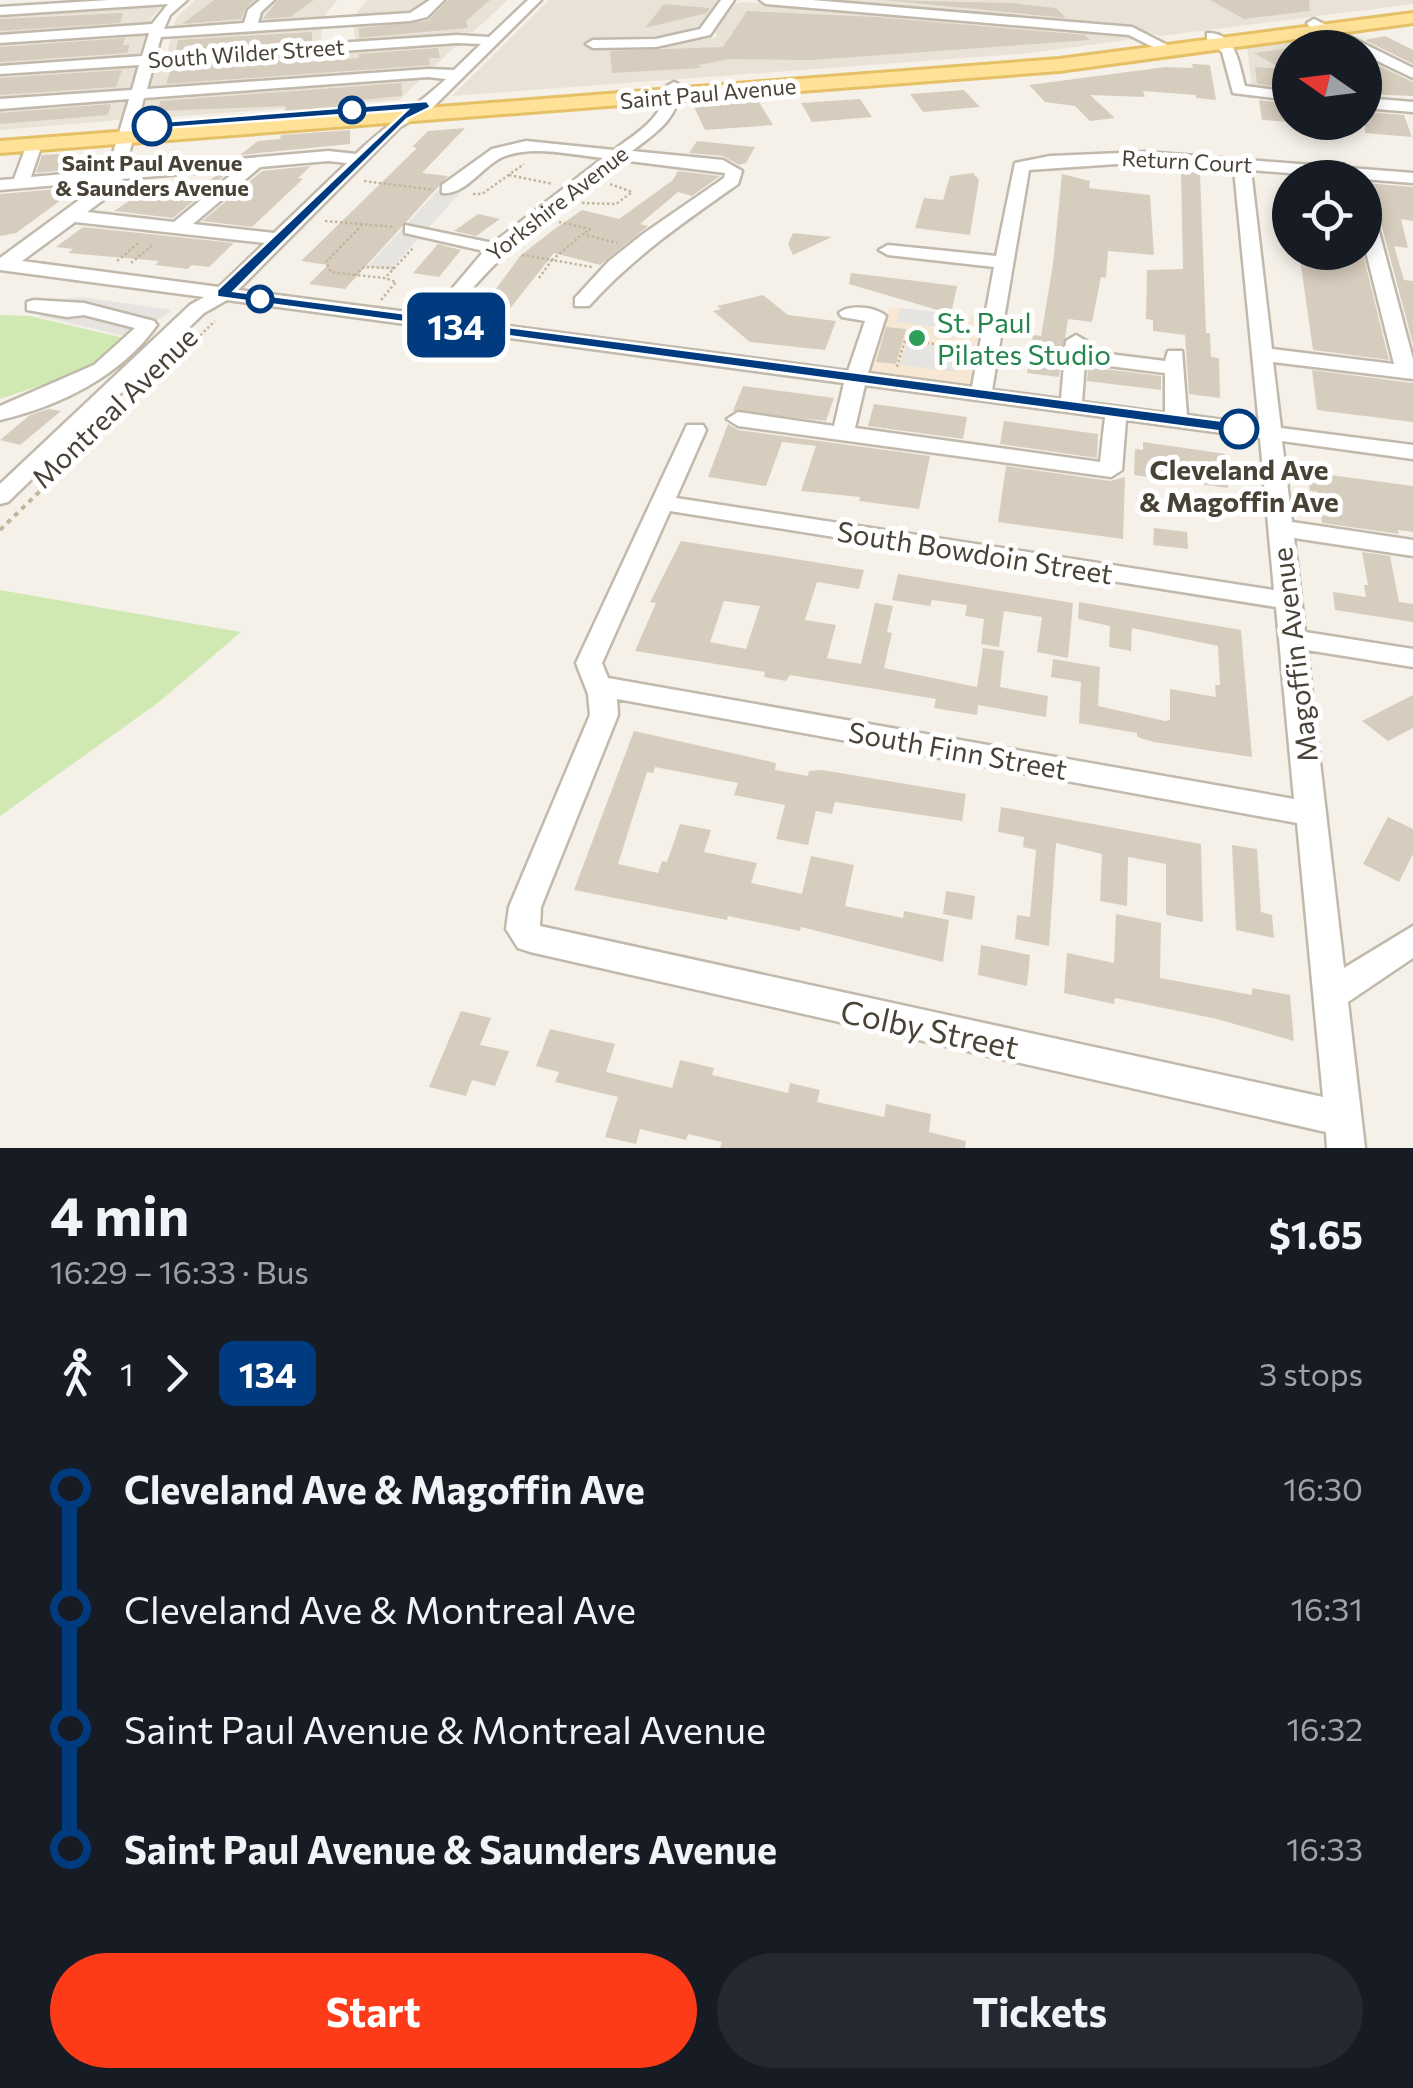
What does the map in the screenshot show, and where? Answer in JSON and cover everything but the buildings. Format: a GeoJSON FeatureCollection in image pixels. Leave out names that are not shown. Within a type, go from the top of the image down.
{"type":"FeatureCollection","features":[{"type":"Feature","properties":{"kind":"main road","name":"Saint Paul Avenue"},"geometry":{"type":"LineString","coordinates":[[1320,27],[1413,10]]}},
{"type":"Feature","properties":{"kind":"main road","name":"Saint Paul Avenue"},"geometry":{"type":"LineString","coordinates":[[0,137],[128,132],[1059,65],[1164,47],[1413,18]]}},
{"type":"Feature","properties":{"kind":"main road","name":"Saint Paul Avenue"},"geometry":{"type":"LineString","coordinates":[[0,147],[128,132]]}},
{"type":"Feature","properties":{"kind":"street"},"geometry":{"type":"LineString","coordinates":[[0,11],[169,0]]}},
{"type":"Feature","properties":{"kind":"street"},"geometry":{"type":"LineString","coordinates":[[3,265],[108,189],[116,174],[157,30],[165,13],[180,0]]}},
{"type":"Feature","properties":{"kind":"street"},"geometry":{"type":"LineString","coordinates":[[250,27],[254,10],[268,0]]}},
{"type":"Feature","properties":{"kind":"street"},"geometry":{"type":"LineString","coordinates":[[0,38],[417,16],[438,0]]}},
{"type":"Feature","properties":{"kind":"street","name":"Montreal Avenue"},"geometry":{"type":"LineString","coordinates":[[485,41],[522,0]]}},
{"type":"Feature","properties":{"kind":"street","name":"Montreal Avenue"},"geometry":{"type":"LineString","coordinates":[[0,497],[216,310],[222,294],[360,159],[485,41],[535,0]]}},
{"type":"Feature","properties":{"kind":"street"},"geometry":{"type":"LineString","coordinates":[[593,44],[656,43],[705,32],[728,0]]}},
{"type":"Feature","properties":{"kind":"street"},"geometry":{"type":"LineString","coordinates":[[766,0],[1124,30],[1164,47]]}},
{"type":"Feature","properties":{"kind":"street"},"geometry":{"type":"LineString","coordinates":[[342,46],[340,20],[349,6]]}},
{"type":"Feature","properties":{"kind":"street"},"geometry":{"type":"LineString","coordinates":[[1320,27],[1326,30]]}},
{"type":"Feature","properties":{"kind":"street"},"geometry":{"type":"LineString","coordinates":[[1218,40],[1229,50],[1238,90],[1272,94]]}},
{"type":"Feature","properties":{"kind":"street","name":"South Wilder Street"},"geometry":{"type":"LineString","coordinates":[[0,70],[342,46],[485,41]]}},
{"type":"Feature","properties":{"kind":"street"},"geometry":{"type":"LineString","coordinates":[[1382,58],[1413,74]]}},
{"type":"Feature","properties":{"kind":"street"},"geometry":{"type":"LineString","coordinates":[[0,104],[450,74]]}},
{"type":"Feature","properties":{"kind":"street","name":"Yorkshire Avenue"},"geometry":{"type":"LineString","coordinates":[[435,322],[504,251],[662,121],[674,90]]}},
{"type":"Feature","properties":{"kind":"street"},"geometry":{"type":"LineString","coordinates":[[1382,104],[1413,107]]}},
{"type":"Feature","properties":{"kind":"street"},"geometry":{"type":"LineString","coordinates":[[21,183],[34,144]]}},
{"type":"Feature","properties":{"kind":"street"},"geometry":{"type":"LineString","coordinates":[[452,191],[498,152],[526,146],[724,165],[734,171],[732,180],[638,248],[582,302]]}},
{"type":"Feature","properties":{"kind":"street"},"geometry":{"type":"LineString","coordinates":[[0,185],[328,156],[360,159]]}},
{"type":"Feature","properties":{"kind":"street","name":"Return Court"},"geometry":{"type":"LineString","coordinates":[[1002,262],[1021,166],[1098,158],[1272,165]]}},
{"type":"Feature","properties":{"kind":"street"},"geometry":{"type":"LineString","coordinates":[[171,227],[256,162]]}},
{"type":"Feature","properties":{"kind":"street","name":"Magoffin Avenue"},"geometry":{"type":"LineString","coordinates":[[1242,162],[1344,1133]]}},
{"type":"Feature","properties":{"kind":"street","name":"Return Court"},"geometry":{"type":"LineString","coordinates":[[1382,176],[1413,178]]}},
{"type":"Feature","properties":{"kind":"street"},"geometry":{"type":"LineString","coordinates":[[72,216],[279,240]]}},
{"type":"Feature","properties":{"kind":"street"},"geometry":{"type":"LineString","coordinates":[[418,231],[504,251]]}},
{"type":"Feature","properties":{"kind":"street"},"geometry":{"type":"LineString","coordinates":[[888,250],[1002,262],[981,394]]}},
{"type":"Feature","properties":{"kind":"street"},"geometry":{"type":"LineString","coordinates":[[3,265],[1413,452]]}},
{"type":"Feature","properties":{"kind":"street"},"geometry":{"type":"LineString","coordinates":[[1262,354],[1409,372],[1381,270]]}},
{"type":"Feature","properties":{"kind":"street"},"geometry":{"type":"LineString","coordinates":[[0,414],[99,370],[139,340],[148,325],[84,310],[66,312],[34,306]]}},
{"type":"Feature","properties":{"kind":"street"},"geometry":{"type":"LineString","coordinates":[[843,434],[876,316],[849,313]]}},
{"type":"Feature","properties":{"kind":"street"},"geometry":{"type":"LineString","coordinates":[[966,326],[993,324]]}},
{"type":"Feature","properties":{"kind":"street"},"geometry":{"type":"LineString","coordinates":[[1071,406],[1076,348],[1175,360],[1176,420]]}},
{"type":"Feature","properties":{"kind":"street"},"geometry":{"type":"LineString","coordinates":[[962,354],[986,364]]}},
{"type":"Feature","properties":{"kind":"street"},"geometry":{"type":"LineString","coordinates":[[99,370],[138,376]]}},
{"type":"Feature","properties":{"kind":"street","name":"Montreal Avenue"},"geometry":{"type":"LineString","coordinates":[[0,516],[138,376]]}},
{"type":"Feature","properties":{"kind":"street"},"geometry":{"type":"LineString","coordinates":[[738,419],[1111,470],[1116,412]]}},
{"type":"Feature","properties":{"kind":"street"},"geometry":{"type":"LineString","coordinates":[[602,687],[589,662],[695,430]]}},
{"type":"Feature","properties":{"kind":"street","name":"South Bowdoin Street"},"geometry":{"type":"LineString","coordinates":[[662,504],[1288,600]]}},
{"type":"Feature","properties":{"kind":"street"},"geometry":{"type":"LineString","coordinates":[[1280,528],[1413,548]]}},
{"type":"Feature","properties":{"kind":"street"},"geometry":{"type":"LineString","coordinates":[[1292,639],[1413,658]]}},
{"type":"Feature","properties":{"kind":"street","name":"South Finn Street"},"geometry":{"type":"LineString","coordinates":[[602,687],[1313,814]]}},
{"type":"Feature","properties":{"kind":"street","name":"Colby Street"},"geometry":{"type":"LineString","coordinates":[[602,687],[604,716],[525,907],[522,929],[530,938],[1344,1133]]}},
{"type":"Feature","properties":{"kind":"street"},"geometry":{"type":"LineString","coordinates":[[1332,994],[1413,940]]}},
{"type":"Feature","properties":{"kind":"path"},"geometry":{"type":"LineString","coordinates":[[364,182],[482,194],[548,146]]}},
{"type":"Feature","properties":{"kind":"path"},"geometry":{"type":"LineString","coordinates":[[508,175],[554,184]]}},
{"type":"Feature","properties":{"kind":"path"},"geometry":{"type":"LineString","coordinates":[[572,202],[613,206],[632,192],[597,182]]}},
{"type":"Feature","properties":{"kind":"path"},"geometry":{"type":"LineString","coordinates":[[538,278],[552,260],[590,229],[550,220]]}},
{"type":"Feature","properties":{"kind":"path"},"geometry":{"type":"LineString","coordinates":[[325,221],[418,231],[385,278]]}},
{"type":"Feature","properties":{"kind":"path"},"geometry":{"type":"LineString","coordinates":[[362,225],[326,262],[331,272],[396,282],[382,300]]}},
{"type":"Feature","properties":{"kind":"path"},"geometry":{"type":"LineString","coordinates":[[113,264],[171,227]]}},
{"type":"Feature","properties":{"kind":"path"},"geometry":{"type":"LineString","coordinates":[[127,266],[171,227]]}},
{"type":"Feature","properties":{"kind":"path"},"geometry":{"type":"LineString","coordinates":[[582,234],[638,248]]}},
{"type":"Feature","properties":{"kind":"path"},"geometry":{"type":"LineString","coordinates":[[504,251],[611,270]]}},
{"type":"Feature","properties":{"kind":"path"},"geometry":{"type":"LineString","coordinates":[[355,275],[364,267],[394,268]]}},
{"type":"Feature","properties":{"kind":"path"},"geometry":{"type":"LineString","coordinates":[[0,530],[220,318]]}},
{"type":"Feature","properties":{"kind":"path"},"geometry":{"type":"LineString","coordinates":[[898,363],[905,340],[932,343],[962,354]]}},
{"type":"Feature","properties":{"kind":"shaded area"},"geometry":{"type":"Polygon","coordinates":[[[195,0],[337,0],[322,19],[321,43],[167,53],[176,18],[195,0]]]}},
{"type":"Feature","properties":{"kind":"shaded area"},"geometry":{"type":"Polygon","coordinates":[[[367,0],[508,0],[473,32],[355,40],[353,17],[367,0]]]}},
{"type":"Feature","properties":{"kind":"shaded area"},"geometry":{"type":"Polygon","coordinates":[[[549,0],[718,0],[700,25],[680,33],[694,41],[717,37],[715,28],[732,4],[743,2],[1127,33],[1141,38],[1031,53],[452,96],[549,0]]]}},
{"type":"Feature","properties":{"kind":"shaded area"},"geometry":{"type":"Polygon","coordinates":[[[794,0],[1413,0],[1413,4],[1161,36],[1129,28],[794,0]]]}},
{"type":"Feature","properties":{"kind":"shaded area"},"geometry":{"type":"Polygon","coordinates":[[[161,7],[150,20],[139,55],[0,64],[0,15],[161,7]]]}},
{"type":"Feature","properties":{"kind":"shaded area"},"geometry":{"type":"Polygon","coordinates":[[[458,44],[399,100],[142,119],[156,65],[458,44]]]}},
{"type":"Feature","properties":{"kind":"shaded area"},"geometry":{"type":"Polygon","coordinates":[[[1272,45],[1272,89],[1252,87],[1247,48],[1272,45]]]}},
{"type":"Feature","properties":{"kind":"shaded area"},"geometry":{"type":"Polygon","coordinates":[[[137,67],[120,120],[0,130],[0,76],[137,67]]]}},
{"type":"Feature","properties":{"kind":"shaded area"},"geometry":{"type":"Polygon","coordinates":[[[438,190],[461,192],[390,270],[367,267],[438,190]]]}},
{"type":"Feature","properties":{"kind":"shaded area"},"geometry":{"type":"Polygon","coordinates":[[[82,297],[172,310],[133,338],[39,316],[61,299],[82,297]]]}},
{"type":"Feature","properties":{"kind":"shaded area"},"geometry":{"type":"Polygon","coordinates":[[[889,307],[997,319],[985,395],[865,380],[889,307]]]}},
{"type":"Feature","properties":{"kind":"shaded area"},"geometry":{"type":"Polygon","coordinates":[[[901,308],[969,316],[966,326],[958,325],[956,329],[896,322],[901,308]]]}},
{"type":"Feature","properties":{"kind":"shaded area"},"geometry":{"type":"Polygon","coordinates":[[[907,342],[961,349],[956,372],[900,365],[907,342]]]}},
{"type":"Feature","properties":{"kind":"green space"},"geometry":{"type":"Polygon","coordinates":[[[0,315],[30,316],[128,339],[90,369],[0,399],[0,315]]]}},
{"type":"Feature","properties":{"kind":"green space"},"geometry":{"type":"Polygon","coordinates":[[[0,590],[241,632],[159,702],[0,816],[0,590]]]}},
{"type":"Feature","properties":{"kind":"bus line","name":"134"},"geometry":{"type":"LineString","coordinates":[[152,126],[427,105],[403,116],[222,294],[1239,429]]}},
{"type":"Feature","properties":{"kind":"place","name":"Saint Paul Avenue & Saunders Avenue"},"geometry":{"type":"Point","coordinates":[152,126]}},
{"type":"Feature","properties":{"kind":"place","name":"St. Paul Pilates Studio"},"geometry":{"type":"Point","coordinates":[917,338]}},
{"type":"Feature","properties":{"kind":"place","name":"Cleveland Ave & Magoffin Ave"},"geometry":{"type":"Point","coordinates":[1239,429]}}]}
